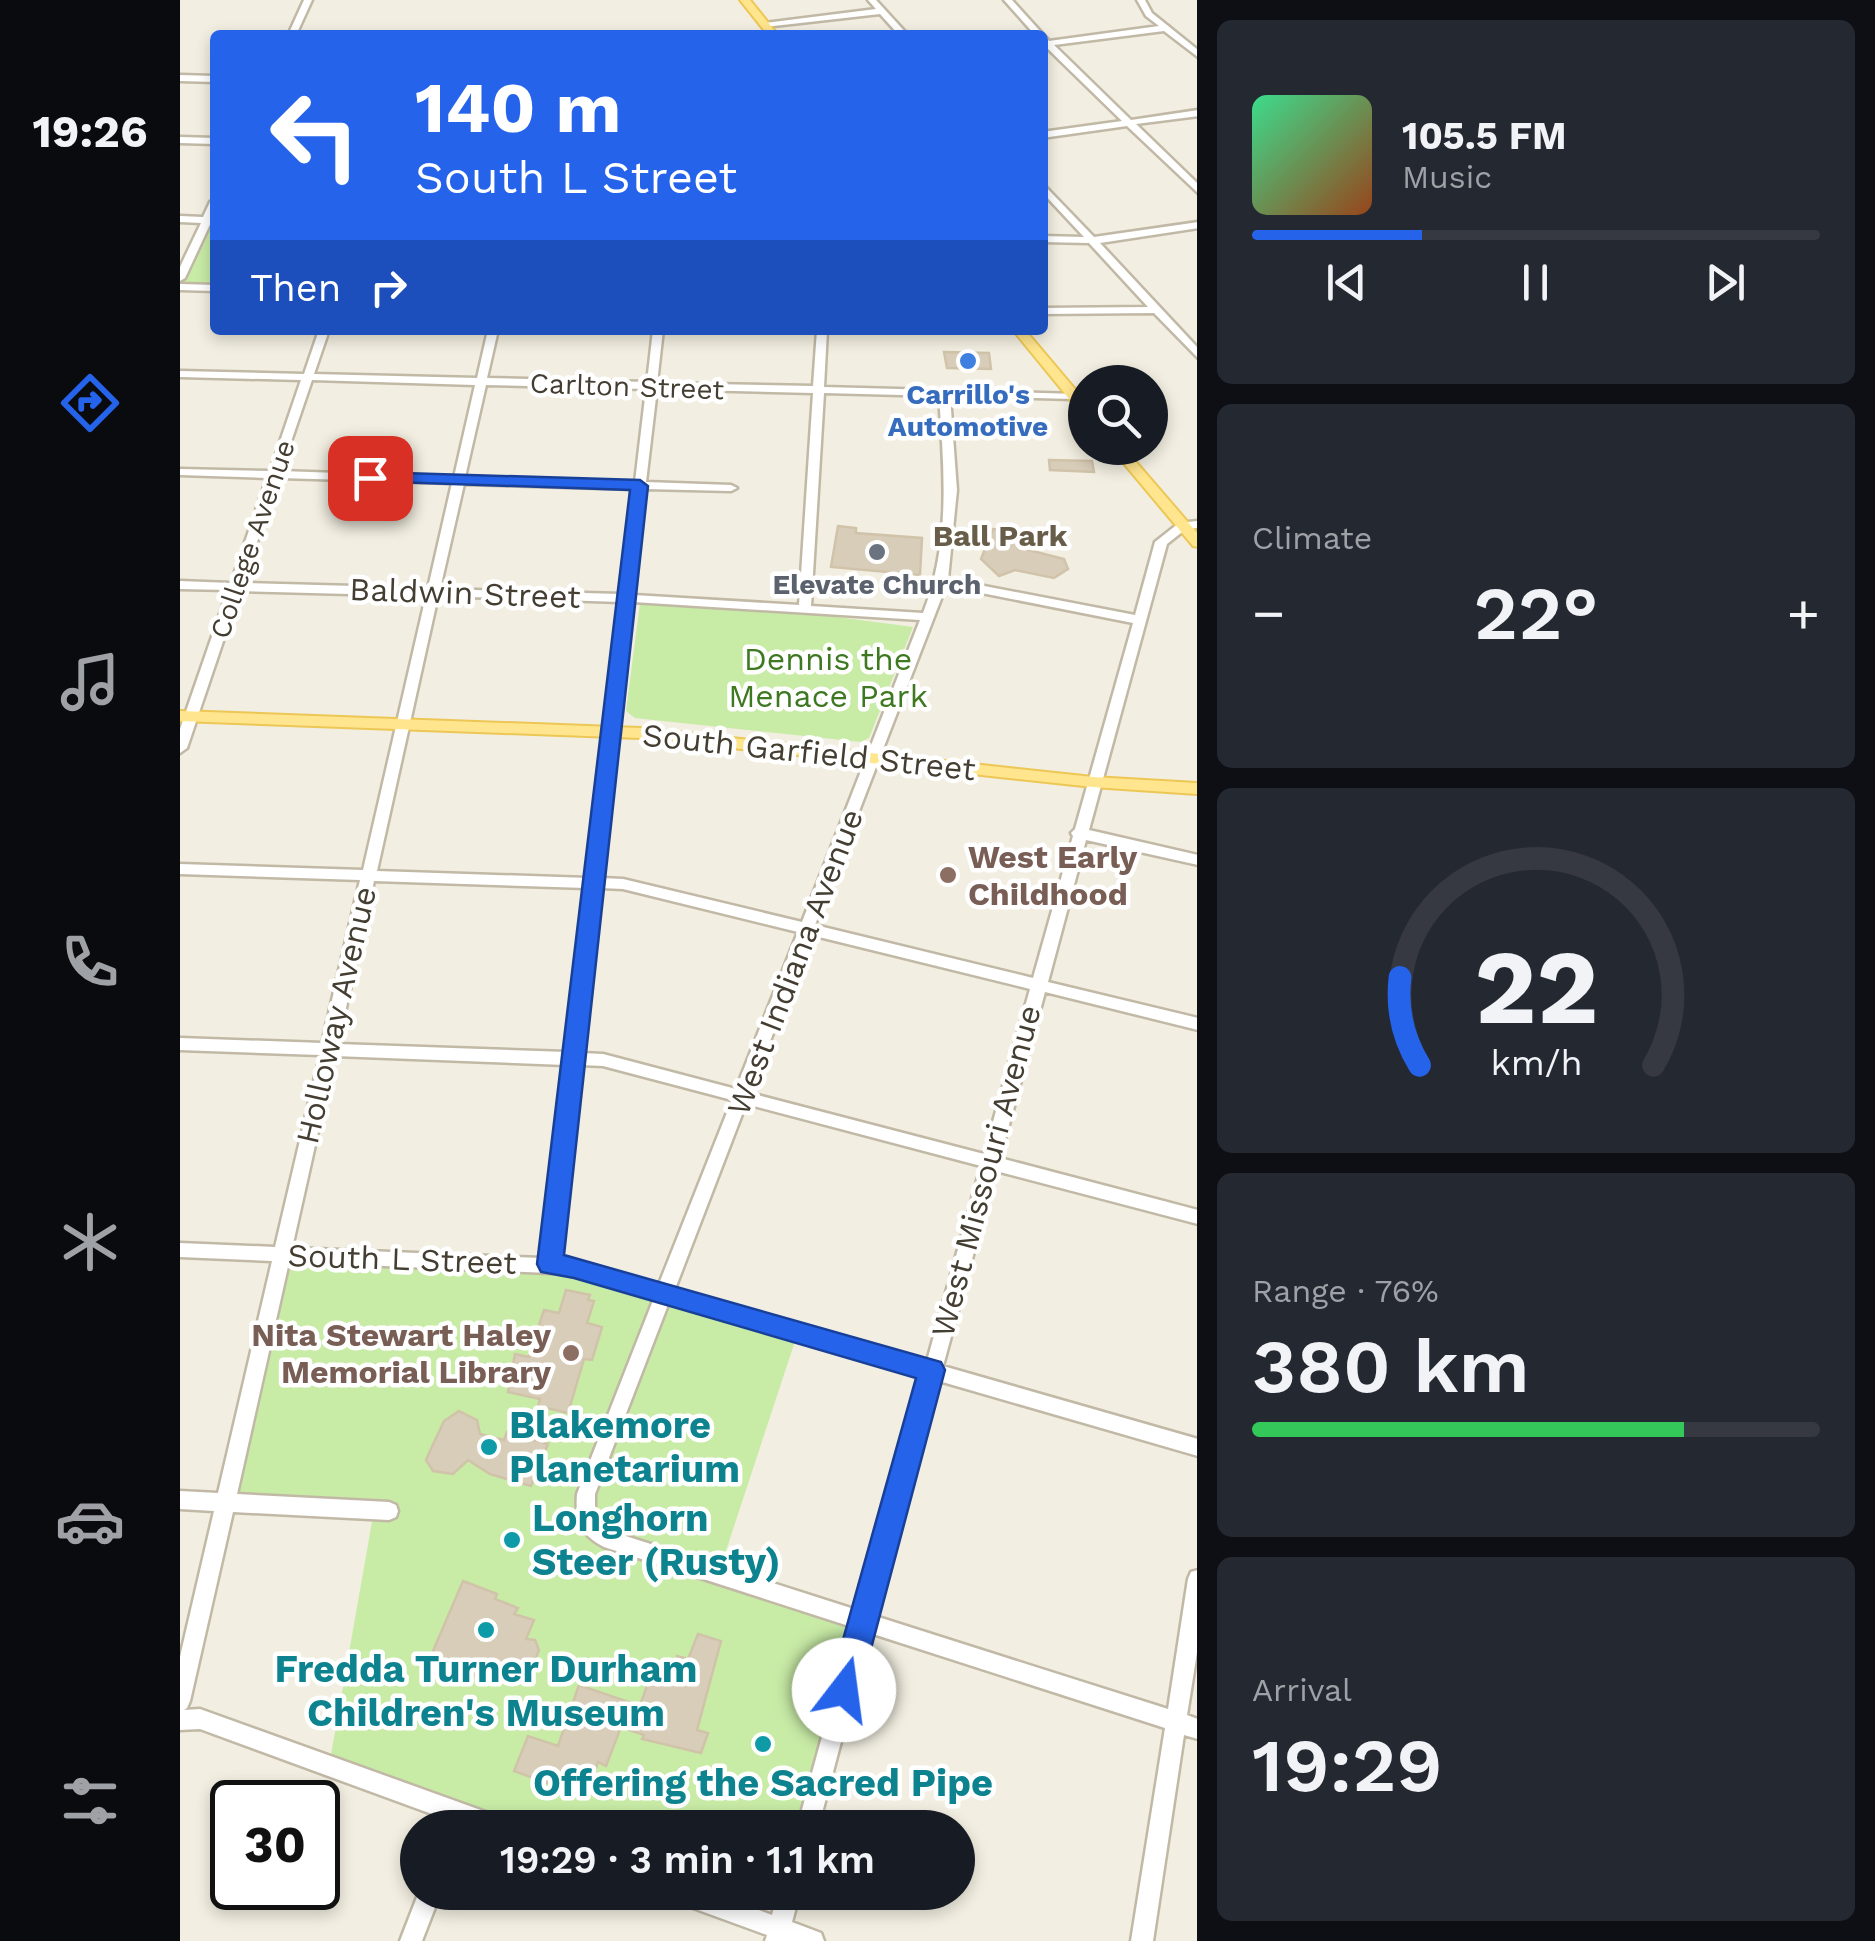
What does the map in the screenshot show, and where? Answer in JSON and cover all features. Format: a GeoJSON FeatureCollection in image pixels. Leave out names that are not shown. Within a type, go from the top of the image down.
{"type":"FeatureCollection","features":[{"type":"Feature","properties":{"kind":"main road"},"geometry":{"type":"LineString","coordinates":[[745,0],[769,30]]}},
{"type":"Feature","properties":{"kind":"main road"},"geometry":{"type":"LineString","coordinates":[[1023,335],[1068,389]]}},
{"type":"Feature","properties":{"kind":"main road"},"geometry":{"type":"LineString","coordinates":[[1133,465],[1190,525]]}},
{"type":"Feature","properties":{"kind":"main road","name":"South Garfield Street"},"geometry":{"type":"LineString","coordinates":[[185,716],[612,732],[1093,782],[1197,788]]}},
{"type":"Feature","properties":{"kind":"street"},"geometry":{"type":"LineString","coordinates":[[294,30],[308,0]]}},
{"type":"Feature","properties":{"kind":"street"},"geometry":{"type":"LineString","coordinates":[[872,0],[899,30]]}},
{"type":"Feature","properties":{"kind":"street"},"geometry":{"type":"LineString","coordinates":[[1008,0],[1034,30]]}},
{"type":"Feature","properties":{"kind":"street"},"geometry":{"type":"LineString","coordinates":[[1141,0],[1149,14],[1197,54]]}},
{"type":"Feature","properties":{"kind":"street"},"geometry":{"type":"LineString","coordinates":[[769,30],[882,11]]}},
{"type":"Feature","properties":{"kind":"street"},"geometry":{"type":"LineString","coordinates":[[1048,40],[1166,28]]}},
{"type":"Feature","properties":{"kind":"street"},"geometry":{"type":"LineString","coordinates":[[1048,45],[1197,189]]}},
{"type":"Feature","properties":{"kind":"street"},"geometry":{"type":"LineString","coordinates":[[180,78],[210,79]]}},
{"type":"Feature","properties":{"kind":"street"},"geometry":{"type":"LineString","coordinates":[[1048,134],[1197,113]]}},
{"type":"Feature","properties":{"kind":"street"},"geometry":{"type":"LineString","coordinates":[[180,140],[210,141]]}},
{"type":"Feature","properties":{"kind":"street"},"geometry":{"type":"LineString","coordinates":[[1048,192],[1197,353]]}},
{"type":"Feature","properties":{"kind":"street"},"geometry":{"type":"LineString","coordinates":[[180,278],[210,213]]}},
{"type":"Feature","properties":{"kind":"street"},"geometry":{"type":"LineString","coordinates":[[180,219],[207,220]]}},
{"type":"Feature","properties":{"kind":"street"},"geometry":{"type":"LineString","coordinates":[[1048,239],[1092,240],[1197,225]]}},
{"type":"Feature","properties":{"kind":"street"},"geometry":{"type":"LineString","coordinates":[[180,286],[210,288]]}},
{"type":"Feature","properties":{"kind":"street"},"geometry":{"type":"LineString","coordinates":[[1048,311],[1157,310]]}},
{"type":"Feature","properties":{"kind":"street","name":"College Avenue"},"geometry":{"type":"LineString","coordinates":[[180,748],[185,716],[236,586],[322,335]]}},
{"type":"Feature","properties":{"kind":"street","name":"Holloway Avenue"},"geometry":{"type":"LineString","coordinates":[[180,1701],[493,335]]}},
{"type":"Feature","properties":{"kind":"street"},"geometry":{"type":"LineString","coordinates":[[550,1264],[657,335]]}},
{"type":"Feature","properties":{"kind":"street"},"geometry":{"type":"LineString","coordinates":[[806,608],[822,335]]}},
{"type":"Feature","properties":{"kind":"street","name":"Carlton Street"},"geometry":{"type":"LineString","coordinates":[[180,374],[1068,396]]}},
{"type":"Feature","properties":{"kind":"street","name":"West Indiana Avenue"},"geometry":{"type":"LineString","coordinates":[[863,1620],[604,1538],[586,1517],[586,1494],[942,580],[950,490],[944,394]]}},
{"type":"Feature","properties":{"kind":"street"},"geometry":{"type":"LineString","coordinates":[[180,472],[730,488]]}},
{"type":"Feature","properties":{"kind":"street","name":"West Missouri Avenue"},"geometry":{"type":"LineString","coordinates":[[812,1810],[1161,542],[1190,525]]}},
{"type":"Feature","properties":{"kind":"street"},"geometry":{"type":"LineString","coordinates":[[942,580],[1139,620]]}},
{"type":"Feature","properties":{"kind":"street","name":"Baldwin Street"},"geometry":{"type":"LineString","coordinates":[[180,584],[627,598],[929,618]]}},
{"type":"Feature","properties":{"kind":"street"},"geometry":{"type":"LineString","coordinates":[[1078,834],[1197,860]]}},
{"type":"Feature","properties":{"kind":"street"},"geometry":{"type":"LineString","coordinates":[[180,869],[623,884],[1197,1024]]}},
{"type":"Feature","properties":{"kind":"street"},"geometry":{"type":"LineString","coordinates":[[180,1044],[603,1060],[1197,1217]]}},
{"type":"Feature","properties":{"kind":"street","name":"South L Street"},"geometry":{"type":"LineString","coordinates":[[180,1250],[574,1267],[1197,1448]]}},
{"type":"Feature","properties":{"kind":"street"},"geometry":{"type":"LineString","coordinates":[[180,1500],[390,1510]]}},
{"type":"Feature","properties":{"kind":"street"},"geometry":{"type":"LineString","coordinates":[[1142,1941],[1197,1586]]}},
{"type":"Feature","properties":{"kind":"street"},"geometry":{"type":"LineString","coordinates":[[863,1620],[1197,1729]]}},
{"type":"Feature","properties":{"kind":"street"},"geometry":{"type":"LineString","coordinates":[[180,1720],[200,1719],[432,1810]]}},
{"type":"Feature","properties":{"kind":"street"},"geometry":{"type":"LineString","coordinates":[[411,1941],[423,1910]]}},
{"type":"Feature","properties":{"kind":"street"},"geometry":{"type":"LineString","coordinates":[[720,1910],[778,1935],[813,1941]]}},
{"type":"Feature","properties":{"kind":"street"},"geometry":{"type":"LineString","coordinates":[[778,1935],[784,1910]]}},
{"type":"Feature","properties":{"kind":"green space"},"geometry":{"type":"Polygon","coordinates":[[[210,220],[210,287],[180,284],[210,220]]]}},
{"type":"Feature","properties":{"kind":"green space","name":"Dennis the Menace Park"},"geometry":{"type":"Polygon","coordinates":[[[640,603],[815,614],[913,627],[869,738],[861,742],[635,718],[626,711],[640,603]]]}},
{"type":"Feature","properties":{"kind":"green space"},"geometry":{"type":"Polygon","coordinates":[[[288,1261],[572,1272],[654,1299],[798,1332],[717,1578],[857,1625],[804,1810],[480,1810],[331,1755],[376,1499],[232,1496],[288,1261]]]}},
{"type":"Feature","properties":{"kind":"building","name":"Carrillo's Automotive"},"geometry":{"type":"Polygon","coordinates":[[[944,352],[989,353],[991,369],[947,368],[944,352]]]}},
{"type":"Feature","properties":{"kind":"building"},"geometry":{"type":"Polygon","coordinates":[[[1049,460],[1068,460],[1068,465],[1093,465],[1094,472],[1050,470],[1049,460]]]}},
{"type":"Feature","properties":{"kind":"building","name":"Elevate Church"},"geometry":{"type":"Polygon","coordinates":[[[838,526],[856,528],[856,533],[922,538],[920,575],[831,567],[838,526]]]}},
{"type":"Feature","properties":{"kind":"building"},"geometry":{"type":"Polygon","coordinates":[[[993,529],[1023,533],[1021,548],[1064,559],[1068,569],[1054,578],[1015,570],[999,576],[981,559],[993,529]]]}},
{"type":"Feature","properties":{"kind":"building","name":"Nita Stewart Haley Memorial Library"},"geometry":{"type":"Polygon","coordinates":[[[566,1290],[590,1295],[588,1300],[594,1301],[587,1323],[602,1327],[592,1360],[584,1359],[568,1413],[538,1406],[540,1399],[508,1392],[515,1354],[529,1357],[544,1310],[559,1313],[566,1290]]]}},
{"type":"Feature","properties":{"kind":"building","name":"Blakemore Planetarium"},"geometry":{"type":"Polygon","coordinates":[[[459,1411],[477,1420],[480,1434],[504,1440],[507,1432],[548,1444],[531,1486],[490,1474],[468,1460],[453,1474],[433,1471],[426,1460],[444,1421],[459,1411]]]}},
{"type":"Feature","properties":{"kind":"building","name":"Fredda Turner Durham Children's Museum"},"geometry":{"type":"Polygon","coordinates":[[[463,1581],[497,1594],[495,1599],[518,1608],[514,1614],[534,1620],[526,1639],[535,1640],[539,1650],[534,1662],[517,1662],[510,1680],[492,1674],[489,1680],[465,1673],[463,1679],[427,1665],[463,1581]]]}},
{"type":"Feature","properties":{"kind":"building"},"geometry":{"type":"Polygon","coordinates":[[[698,1634],[721,1641],[697,1730],[708,1733],[701,1753],[642,1739],[644,1735],[621,1727],[606,1766],[598,1762],[586,1797],[514,1771],[528,1736],[558,1746],[579,1685],[640,1706],[655,1662],[673,1669],[677,1656],[688,1659],[698,1634]]]}},
{"type":"Feature","properties":{"kind":"place","name":"Carrillo's Automotive"},"geometry":{"type":"Point","coordinates":[968,361]}},
{"type":"Feature","properties":{"kind":"place","name":"Elevate Church"},"geometry":{"type":"Point","coordinates":[877,552]}},
{"type":"Feature","properties":{"kind":"place","name":"West Early Childhood"},"geometry":{"type":"Point","coordinates":[948,875]}},
{"type":"Feature","properties":{"kind":"place","name":"Nita Stewart Haley Memorial Library"},"geometry":{"type":"Point","coordinates":[571,1353]}},
{"type":"Feature","properties":{"kind":"place","name":"Blakemore Planetarium"},"geometry":{"type":"Point","coordinates":[489,1447]}},
{"type":"Feature","properties":{"kind":"place","name":"Longhorn Steer (Rusty)"},"geometry":{"type":"Point","coordinates":[512,1540]}},
{"type":"Feature","properties":{"kind":"place","name":"Fredda Turner Durham Children's Museum"},"geometry":{"type":"Point","coordinates":[486,1630]}},
{"type":"Feature","properties":{"kind":"place","name":"Offering the Sacred Pipe"},"geometry":{"type":"Point","coordinates":[763,1744]}},
{"type":"Feature","properties":{"kind":"district","name":"Ball Park"},"geometry":{"type":"Point","coordinates":[1000,536]}},
{"type":"Feature","properties":{"kind":"route"},"geometry":{"type":"LineString","coordinates":[[370,478],[640,486],[550,1264],[574,1267],[931,1370],[844,1690]]}}]}
